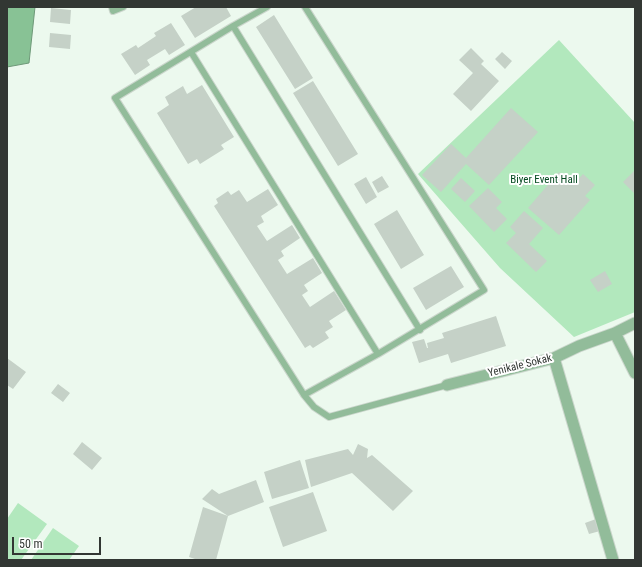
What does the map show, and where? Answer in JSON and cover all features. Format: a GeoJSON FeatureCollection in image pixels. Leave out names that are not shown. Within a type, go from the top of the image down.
{"type":"FeatureCollection","features":[{"type":"Feature","properties":{"kind":"street","name":"Yenikale Sokak"},"geometry":{"type":"LineString","coordinates":[[447,385],[554,358],[579,346],[615,333],[635,323]]}},
{"type":"Feature","properties":{"kind":"street"},"geometry":{"type":"LineString","coordinates":[[615,333],[635,373]]}},
{"type":"Feature","properties":{"kind":"street"},"geometry":{"type":"LineString","coordinates":[[554,358],[613,560]]}},
{"type":"Feature","properties":{"kind":"lane"},"geometry":{"type":"LineString","coordinates":[[112,7],[113,11],[123,7]]}},
{"type":"Feature","properties":{"kind":"lane"},"geometry":{"type":"LineString","coordinates":[[267,7],[115,98],[304,396],[314,407],[330,417],[447,385]]}},
{"type":"Feature","properties":{"kind":"lane"},"geometry":{"type":"LineString","coordinates":[[304,396],[420,330],[484,290],[305,7]]}},
{"type":"Feature","properties":{"kind":"lane"},"geometry":{"type":"LineString","coordinates":[[233,26],[420,330]]}},
{"type":"Feature","properties":{"kind":"lane"},"geometry":{"type":"LineString","coordinates":[[191,52],[378,354]]}},
{"type":"Feature","properties":{"kind":"green space","name":"Biyer Event Hall"},"geometry":{"type":"Polygon","coordinates":[[[559,40],[635,123],[635,312],[574,337],[500,268],[418,174],[559,40]]]}},
{"type":"Feature","properties":{"kind":"green space"},"geometry":{"type":"Polygon","coordinates":[[[18,503],[47,524],[21,560],[7,560],[7,519],[18,503]]]}},
{"type":"Feature","properties":{"kind":"green space"},"geometry":{"type":"Polygon","coordinates":[[[53,528],[79,546],[69,560],[31,560],[53,528]]]}},
{"type":"Feature","properties":{"kind":"shaded area"},"geometry":{"type":"Polygon","coordinates":[[[7,7],[35,7],[29,63],[7,67],[7,7]]]}},
{"type":"Feature","properties":{"kind":"building"},"geometry":{"type":"Polygon","coordinates":[[[196,7],[226,7],[231,16],[195,38],[181,16],[196,7]]]}},
{"type":"Feature","properties":{"kind":"building"},"geometry":{"type":"Polygon","coordinates":[[[51,8],[71,10],[70,24],[50,22],[51,8]]]}},
{"type":"Feature","properties":{"kind":"building"},"geometry":{"type":"Polygon","coordinates":[[[274,15],[313,78],[295,89],[256,27],[274,15]]]}},
{"type":"Feature","properties":{"kind":"building"},"geometry":{"type":"Polygon","coordinates":[[[171,23],[185,45],[169,55],[165,49],[147,60],[150,65],[135,75],[121,54],[136,45],[138,48],[156,36],[154,33],[171,23]]]}},
{"type":"Feature","properties":{"kind":"building"},"geometry":{"type":"Polygon","coordinates":[[[50,33],[71,35],[70,49],[49,47],[50,33]]]}},
{"type":"Feature","properties":{"kind":"building"},"geometry":{"type":"Polygon","coordinates":[[[471,48],[484,61],[481,64],[499,81],[471,111],[453,94],[473,73],[459,60],[471,48]]]}},
{"type":"Feature","properties":{"kind":"building"},"geometry":{"type":"Polygon","coordinates":[[[502,52],[512,61],[505,69],[495,59],[502,52]]]}},
{"type":"Feature","properties":{"kind":"building"},"geometry":{"type":"Polygon","coordinates":[[[313,81],[358,154],[338,166],[293,93],[313,81]]]}},
{"type":"Feature","properties":{"kind":"building"},"geometry":{"type":"Polygon","coordinates":[[[202,85],[234,137],[221,145],[224,149],[200,164],[197,159],[188,164],[157,113],[169,105],[165,97],[183,86],[187,94],[202,85]]]}},
{"type":"Feature","properties":{"kind":"building"},"geometry":{"type":"Polygon","coordinates":[[[511,108],[538,132],[489,185],[466,164],[441,192],[422,175],[451,144],[466,158],[511,108]]]}},
{"type":"Feature","properties":{"kind":"building"},"geometry":{"type":"Polygon","coordinates":[[[635,170],[635,192],[634,193],[623,182],[635,170]]]}},
{"type":"Feature","properties":{"kind":"building"},"geometry":{"type":"Polygon","coordinates":[[[559,172],[573,185],[583,174],[595,185],[585,196],[590,200],[559,235],[528,208],[559,172]]]}},
{"type":"Feature","properties":{"kind":"building"},"geometry":{"type":"Polygon","coordinates":[[[382,176],[389,187],[378,193],[372,182],[382,176]]]}},
{"type":"Feature","properties":{"kind":"building"},"geometry":{"type":"Polygon","coordinates":[[[366,177],[377,197],[366,204],[354,184],[366,177]]]}},
{"type":"Feature","properties":{"kind":"building"},"geometry":{"type":"Polygon","coordinates":[[[461,178],[475,191],[465,202],[451,189],[461,178]]]}},
{"type":"Feature","properties":{"kind":"building"},"geometry":{"type":"Polygon","coordinates":[[[488,188],[502,202],[496,208],[507,219],[494,232],[469,206],[488,188]]]}},
{"type":"Feature","properties":{"kind":"building"},"geometry":{"type":"Polygon","coordinates":[[[268,189],[278,205],[261,216],[264,222],[257,226],[267,241],[292,225],[300,238],[281,251],[284,256],[278,260],[287,274],[313,258],[322,273],[304,285],[308,291],[302,295],[310,307],[334,291],[346,310],[329,321],[333,327],[325,332],[329,338],[313,348],[310,345],[305,348],[214,206],[218,203],[216,199],[228,191],[231,195],[239,190],[247,202],[268,189]]]}},
{"type":"Feature","properties":{"kind":"building"},"geometry":{"type":"Polygon","coordinates":[[[397,210],[424,255],[401,269],[374,224],[397,210]]]}},
{"type":"Feature","properties":{"kind":"building"},"geometry":{"type":"Polygon","coordinates":[[[524,211],[543,228],[529,244],[547,261],[536,272],[506,243],[516,233],[510,227],[524,211]]]}},
{"type":"Feature","properties":{"kind":"building"},"geometry":{"type":"Polygon","coordinates":[[[451,266],[464,287],[426,310],[413,288],[451,266]]]}},
{"type":"Feature","properties":{"kind":"building"},"geometry":{"type":"Polygon","coordinates":[[[605,271],[612,284],[598,292],[590,280],[605,271]]]}},
{"type":"Feature","properties":{"kind":"building"},"geometry":{"type":"Polygon","coordinates":[[[496,316],[506,346],[451,363],[448,354],[419,363],[412,342],[424,339],[428,348],[427,343],[444,338],[442,333],[496,316]]]}},
{"type":"Feature","properties":{"kind":"building"},"geometry":{"type":"Polygon","coordinates":[[[7,358],[26,372],[13,389],[7,385],[7,358]]]}},
{"type":"Feature","properties":{"kind":"building"},"geometry":{"type":"Polygon","coordinates":[[[58,384],[70,393],[63,402],[51,393],[58,384]]]}},
{"type":"Feature","properties":{"kind":"building"},"geometry":{"type":"Polygon","coordinates":[[[82,442],[102,458],[92,470],[73,454],[82,442]]]}},
{"type":"Feature","properties":{"kind":"building"},"geometry":{"type":"Polygon","coordinates":[[[358,444],[368,449],[367,458],[372,455],[413,491],[393,511],[352,473],[311,487],[305,460],[348,449],[353,455],[358,444]]]}},
{"type":"Feature","properties":{"kind":"building"},"geometry":{"type":"Polygon","coordinates":[[[300,460],[309,488],[272,499],[264,472],[300,460]]]}},
{"type":"Feature","properties":{"kind":"building"},"geometry":{"type":"Polygon","coordinates":[[[256,480],[264,502],[228,516],[202,499],[212,489],[219,494],[256,480]]]}},
{"type":"Feature","properties":{"kind":"building"},"geometry":{"type":"Polygon","coordinates":[[[313,492],[327,531],[283,547],[269,507],[313,492]]]}},
{"type":"Feature","properties":{"kind":"building"},"geometry":{"type":"Polygon","coordinates":[[[203,507],[228,516],[216,560],[198,560],[189,557],[203,507]]]}},
{"type":"Feature","properties":{"kind":"building"},"geometry":{"type":"Polygon","coordinates":[[[596,519],[600,531],[589,534],[585,523],[596,519]]]}}]}
